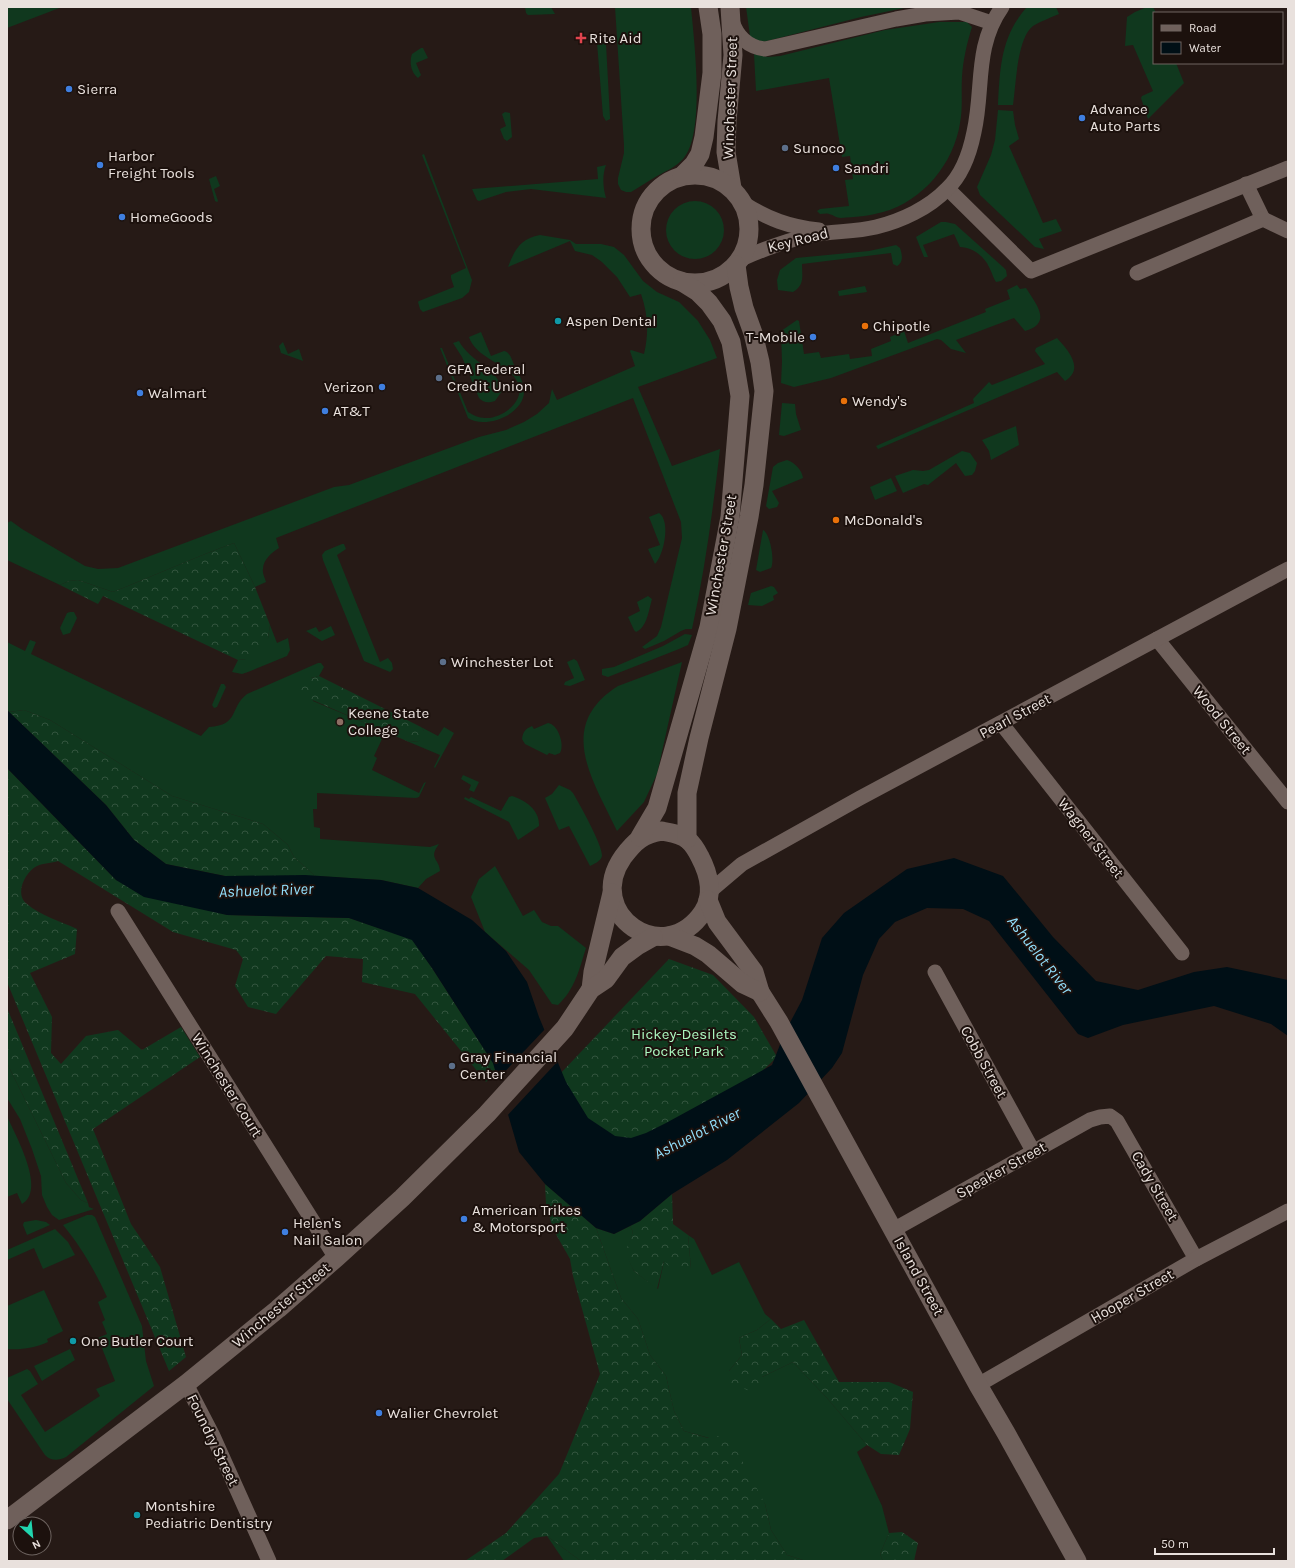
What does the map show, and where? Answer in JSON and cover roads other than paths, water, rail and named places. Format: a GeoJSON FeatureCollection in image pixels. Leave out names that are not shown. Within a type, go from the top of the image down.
{"type":"FeatureCollection","features":[{"type":"Feature","properties":{"kind":"street","name":"Winchester Street"},"geometry":{"type":"LineString","coordinates":[[682,176],[694,164],[700,154],[704,137],[712,73],[712,34],[708,7]]}},
{"type":"Feature","properties":{"kind":"street"},"geometry":{"type":"LineString","coordinates":[[731,13],[738,34],[745,41],[757,48],[765,48],[925,14],[959,12],[997,15],[984,47],[975,129],[971,147],[963,166],[948,189],[926,206],[899,220],[875,227],[836,231]]}},
{"type":"Feature","properties":{"kind":"street","name":"Winchester Street"},"geometry":{"type":"LineString","coordinates":[[731,13],[734,55],[727,121],[726,152],[738,196]]}},
{"type":"Feature","properties":{"kind":"street"},"geometry":{"type":"LineString","coordinates":[[948,189],[1031,271],[1288,168]]}},
{"type":"Feature","properties":{"kind":"street"},"geometry":{"type":"LineString","coordinates":[[700,174],[717,179],[738,196],[749,218],[750,233],[746,249],[738,262],[729,272],[717,279],[700,283],[682,282],[665,274],[652,262],[644,246],[641,229],[644,211],[653,193],[667,183],[682,176],[700,174]]}},
{"type":"Feature","properties":{"kind":"street"},"geometry":{"type":"LineString","coordinates":[[1246,184],[1263,219],[1288,231]]}},
{"type":"Feature","properties":{"kind":"street","name":"Key Road"},"geometry":{"type":"LineString","coordinates":[[738,196],[762,215],[774,221],[803,228],[836,231]]}},
{"type":"Feature","properties":{"kind":"street"},"geometry":{"type":"LineString","coordinates":[[1137,273],[1263,219]]}},
{"type":"Feature","properties":{"kind":"street","name":"Key Road"},"geometry":{"type":"LineString","coordinates":[[738,262],[772,245],[812,235],[836,231]]}},
{"type":"Feature","properties":{"kind":"street","name":"Winchester Street"},"geometry":{"type":"LineString","coordinates":[[687,839],[687,793],[699,738],[727,629],[749,517],[764,391],[760,362],[739,287],[738,262]]}},
{"type":"Feature","properties":{"kind":"street","name":"Winchester Street"},"geometry":{"type":"LineString","coordinates":[[640,838],[656,808],[709,627],[730,517],[740,396],[731,342],[722,321],[709,302],[698,292],[682,282]]}},
{"type":"Feature","properties":{"kind":"street","name":"Pearl Street"},"geometry":{"type":"LineString","coordinates":[[706,869],[724,869],[742,864],[860,798],[1288,569]]}},
{"type":"Feature","properties":{"kind":"street","name":"Wood Street"},"geometry":{"type":"LineString","coordinates":[[1157,639],[1288,802]]}},
{"type":"Feature","properties":{"kind":"street","name":"Wagner Street"},"geometry":{"type":"LineString","coordinates":[[1001,723],[1182,952]]}},
{"type":"Feature","properties":{"kind":"street"},"geometry":{"type":"LineString","coordinates":[[661,936],[684,931],[697,921],[706,907],[708,896],[708,876],[706,869],[694,847],[687,839],[662,831],[640,838],[629,848],[620,862],[613,877],[612,893],[616,908],[625,922],[638,931],[694,946],[708,954],[743,984],[760,992]]}},
{"type":"Feature","properties":{"kind":"street","name":"Pearl Street"},"geometry":{"type":"LineString","coordinates":[[708,896],[742,864]]}},
{"type":"Feature","properties":{"kind":"street","name":"Winchester Street"},"geometry":{"type":"LineString","coordinates":[[592,989],[593,972],[612,893]]}},
{"type":"Feature","properties":{"kind":"street","name":"Island Street"},"geometry":{"type":"LineString","coordinates":[[708,896],[717,922],[754,972],[760,992],[779,1022],[978,1385],[1077,1561]]}},
{"type":"Feature","properties":{"kind":"street","name":"Winchester Court"},"geometry":{"type":"LineString","coordinates":[[118,911],[336,1258]]}},
{"type":"Feature","properties":{"kind":"street","name":"Winchester Street"},"geometry":{"type":"LineString","coordinates":[[7,1520],[186,1384],[272,1314],[336,1258],[413,1188],[487,1114],[565,1028],[592,989],[606,979],[622,957],[637,946],[661,936]]}},
{"type":"Feature","properties":{"kind":"street","name":"Cobb Street"},"geometry":{"type":"LineString","coordinates":[[935,972],[1033,1151]]}},
{"type":"Feature","properties":{"kind":"street","name":"Speaker Street"},"geometry":{"type":"LineString","coordinates":[[893,1230],[1090,1120],[1110,1116]]}},
{"type":"Feature","properties":{"kind":"street","name":"Cady Street"},"geometry":{"type":"LineString","coordinates":[[1110,1116],[1118,1121],[1196,1259]]}},
{"type":"Feature","properties":{"kind":"street","name":"Hooper Street"},"geometry":{"type":"LineString","coordinates":[[978,1385],[1196,1259],[1288,1211]]}},
{"type":"Feature","properties":{"kind":"street","name":"Foundry Street"},"geometry":{"type":"LineString","coordinates":[[186,1384],[213,1436],[269,1561]]}},
{"type":"Feature","properties":{"kind":"water","name":"Ashuelot River"},"geometry":{"type":"Polygon","coordinates":[[[7,710],[106,805],[134,840],[166,864],[225,876],[305,875],[381,880],[418,888],[472,920],[506,951],[527,982],[539,1017],[566,1082],[588,1118],[615,1136],[631,1138],[646,1133],[772,1065],[785,1032],[802,1000],[822,938],[844,913],[907,869],[954,858],[1003,876],[1053,937],[1096,981],[1138,990],[1194,972],[1227,967],[1288,980],[1288,1036],[1271,1024],[1214,1006],[1123,1025],[1088,1038],[1078,1034],[989,921],[963,909],[927,908],[895,922],[879,939],[863,975],[842,1053],[832,1068],[799,1103],[727,1160],[672,1194],[640,1221],[614,1234],[596,1228],[545,1184],[519,1152],[493,1063],[432,968],[412,940],[349,918],[227,915],[144,897],[116,880],[7,768],[7,710]]]}},
{"type":"Feature","properties":{"kind":"place","name":"Rite Aid"},"geometry":{"type":"Point","coordinates":[581,38]}},
{"type":"Feature","properties":{"kind":"place","name":"Sierra"},"geometry":{"type":"Point","coordinates":[69,89]}},
{"type":"Feature","properties":{"kind":"place","name":"Advance Auto Parts"},"geometry":{"type":"Point","coordinates":[1082,118]}},
{"type":"Feature","properties":{"kind":"place","name":"Sunoco"},"geometry":{"type":"Point","coordinates":[785,148]}},
{"type":"Feature","properties":{"kind":"place","name":"Harbor Freight Tools"},"geometry":{"type":"Point","coordinates":[100,165]}},
{"type":"Feature","properties":{"kind":"place","name":"Sandri"},"geometry":{"type":"Point","coordinates":[836,168]}},
{"type":"Feature","properties":{"kind":"place","name":"HomeGoods"},"geometry":{"type":"Point","coordinates":[122,217]}},
{"type":"Feature","properties":{"kind":"place","name":"Aspen Dental"},"geometry":{"type":"Point","coordinates":[558,321]}},
{"type":"Feature","properties":{"kind":"place","name":"Chipotle"},"geometry":{"type":"Point","coordinates":[865,326]}},
{"type":"Feature","properties":{"kind":"place","name":"T-Mobile"},"geometry":{"type":"Point","coordinates":[813,337]}},
{"type":"Feature","properties":{"kind":"place","name":"GFA Federal Credit Union"},"geometry":{"type":"Point","coordinates":[439,378]}},
{"type":"Feature","properties":{"kind":"place","name":"Verizon"},"geometry":{"type":"Point","coordinates":[382,387]}},
{"type":"Feature","properties":{"kind":"place","name":"Walmart"},"geometry":{"type":"Point","coordinates":[140,393]}},
{"type":"Feature","properties":{"kind":"place","name":"Wendy's"},"geometry":{"type":"Point","coordinates":[844,401]}},
{"type":"Feature","properties":{"kind":"place","name":"AT&T"},"geometry":{"type":"Point","coordinates":[325,411]}},
{"type":"Feature","properties":{"kind":"place","name":"McDonald's"},"geometry":{"type":"Point","coordinates":[836,520]}},
{"type":"Feature","properties":{"kind":"place","name":"Winchester Lot"},"geometry":{"type":"Point","coordinates":[443,662]}},
{"type":"Feature","properties":{"kind":"place","name":"Keene State College"},"geometry":{"type":"Point","coordinates":[340,722]}},
{"type":"Feature","properties":{"kind":"place","name":"Gray Financial Center"},"geometry":{"type":"Point","coordinates":[452,1066]}},
{"type":"Feature","properties":{"kind":"place","name":"American Trikes & Motorsport"},"geometry":{"type":"Point","coordinates":[464,1219]}},
{"type":"Feature","properties":{"kind":"place","name":"Helen's Nail Salon"},"geometry":{"type":"Point","coordinates":[285,1232]}},
{"type":"Feature","properties":{"kind":"place","name":"One Butler Court"},"geometry":{"type":"Point","coordinates":[73,1341]}},
{"type":"Feature","properties":{"kind":"place","name":"Walier Chevrolet"},"geometry":{"type":"Point","coordinates":[379,1413]}},
{"type":"Feature","properties":{"kind":"place","name":"Montshire Pediatric Dentistry"},"geometry":{"type":"Point","coordinates":[137,1515]}},
{"type":"Feature","properties":{"kind":"park label","name":"Hickey-Desilets Pocket Park"},"geometry":{"type":"Point","coordinates":[684,1042]}}]}
